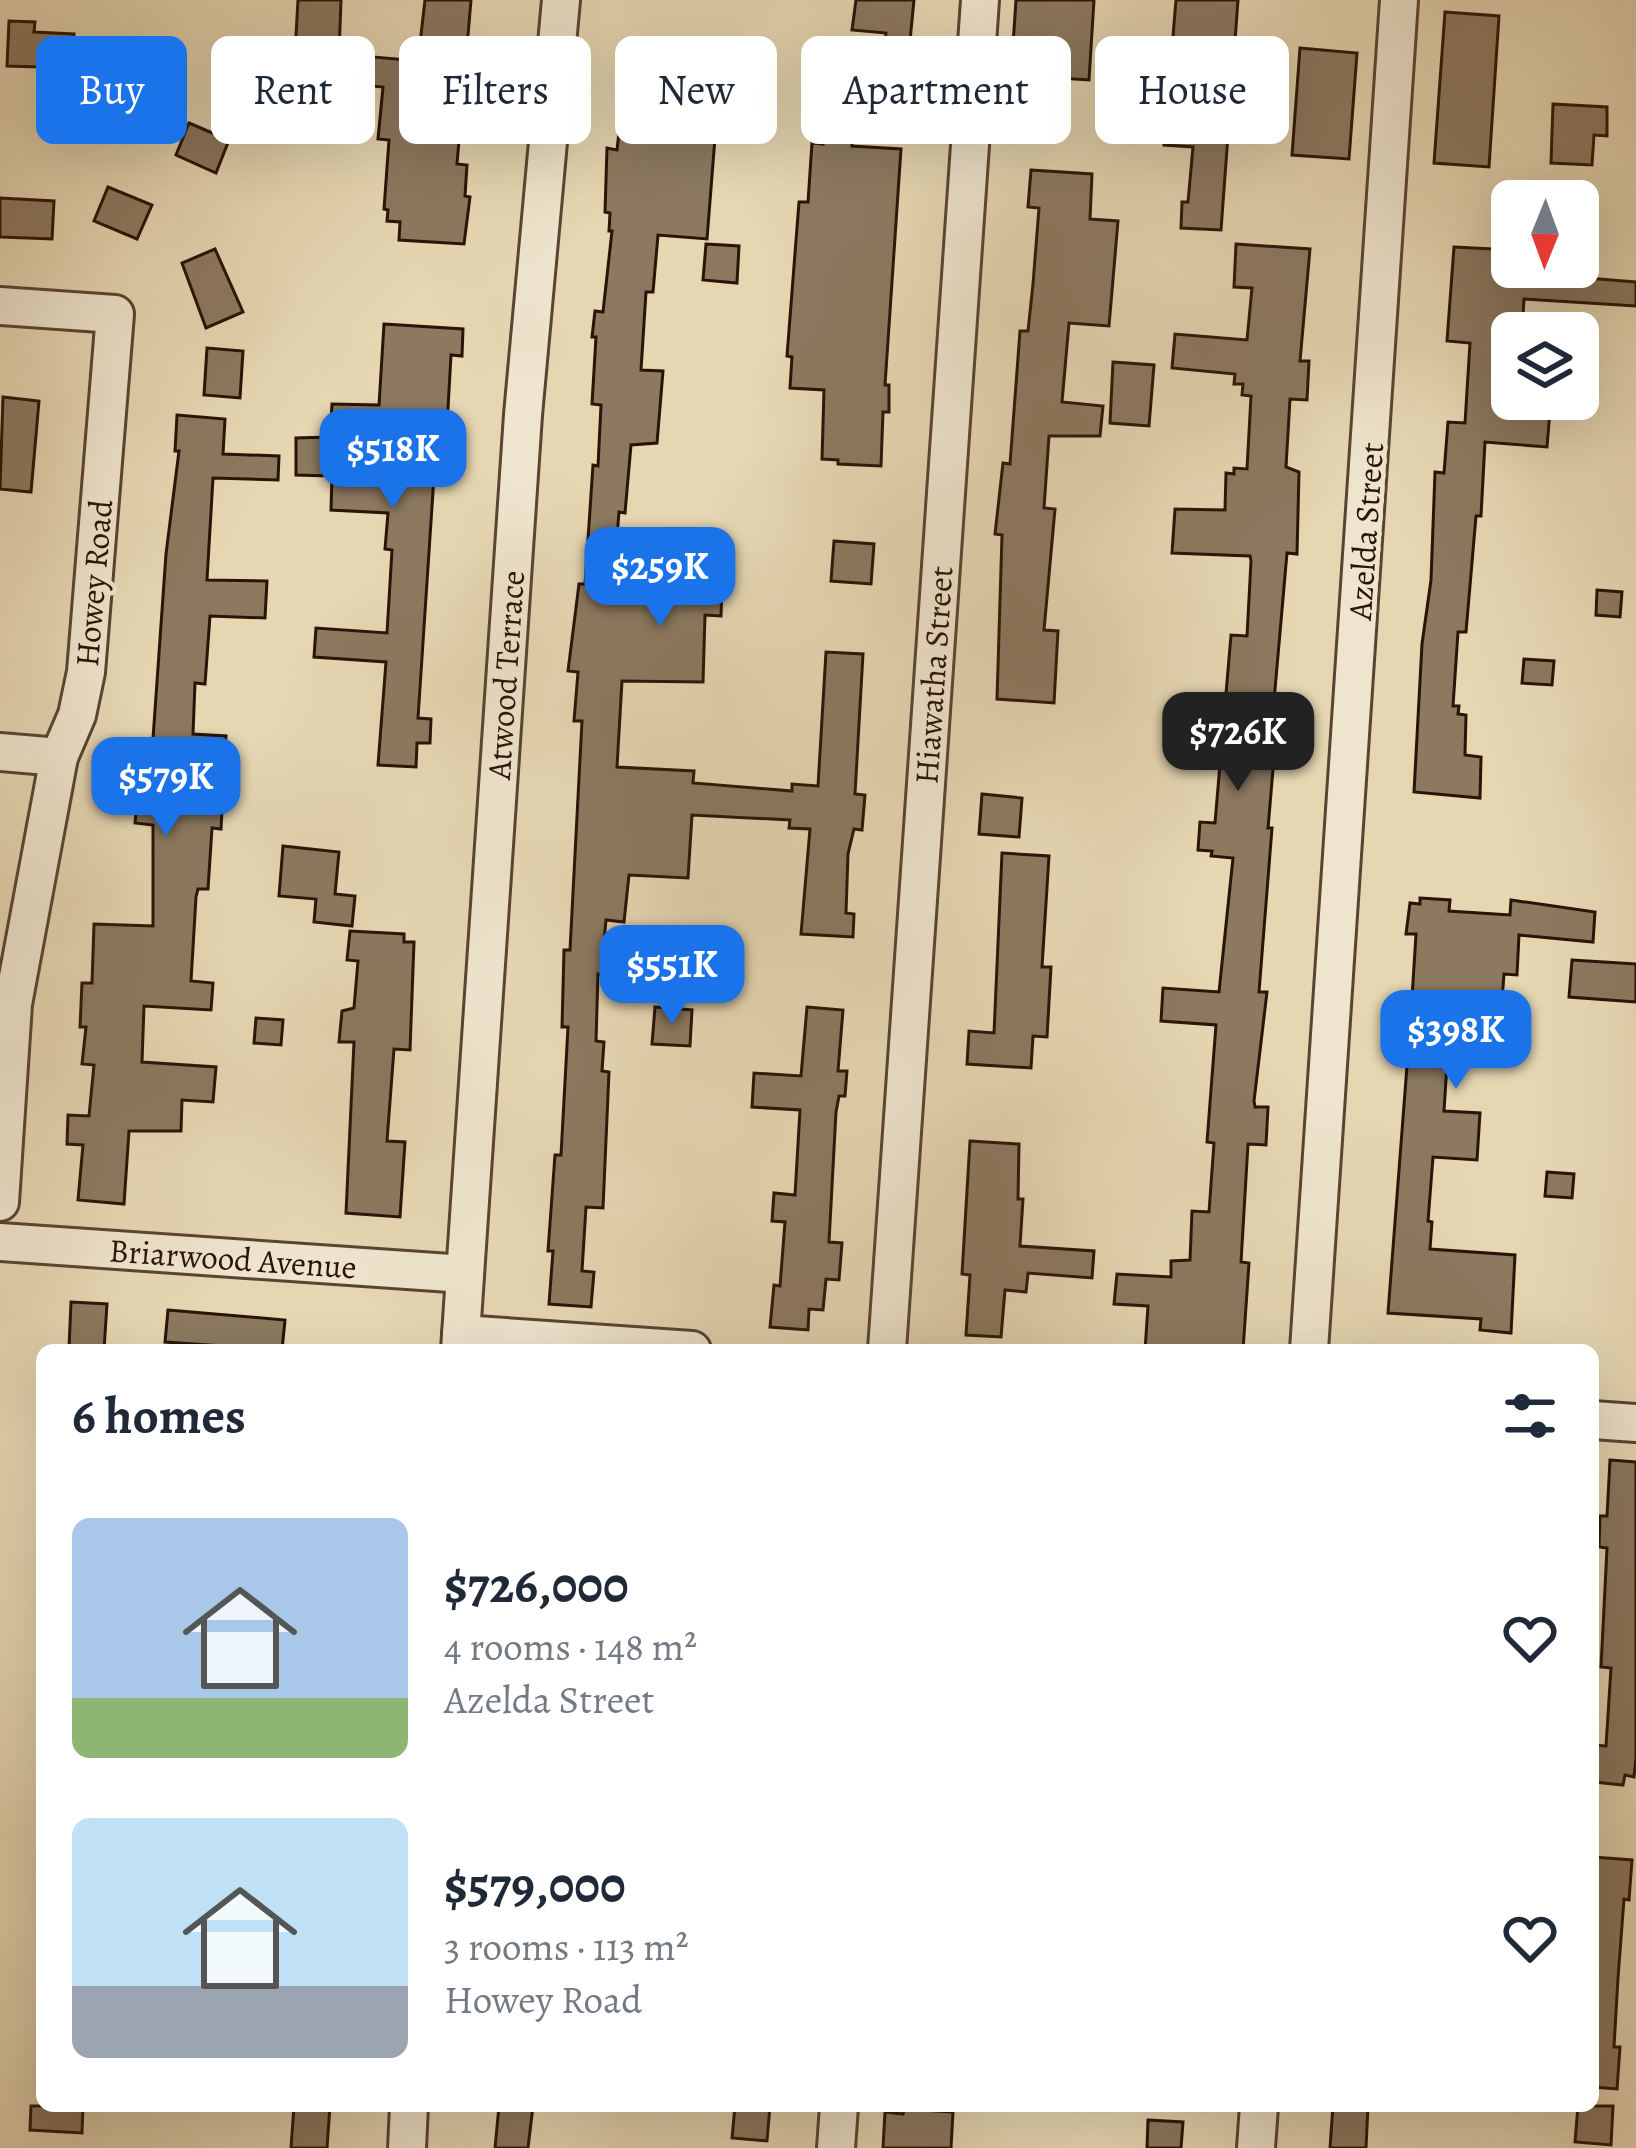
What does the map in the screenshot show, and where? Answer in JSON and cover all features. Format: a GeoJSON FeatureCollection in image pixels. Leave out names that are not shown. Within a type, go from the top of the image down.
{"type":"FeatureCollection","features":[{"type":"Feature","properties":{"kind":"street","name":"Atwood Terrace"},"geometry":{"type":"LineString","coordinates":[[461,1342],[523,415],[560,0]]}},
{"type":"Feature","properties":{"kind":"street","name":"Hiawatha Street"},"geometry":{"type":"LineString","coordinates":[[887,1344],[980,0]]}},
{"type":"Feature","properties":{"kind":"street","name":"Azelda Street"},"geometry":{"type":"LineString","coordinates":[[1309,1344],[1399,0]]}},
{"type":"Feature","properties":{"kind":"street","name":"Howey Road"},"geometry":{"type":"LineString","coordinates":[[0,306],[115,314],[86,672],[77,716],[59,758],[13,1004],[0,1202]]}},
{"type":"Feature","properties":{"kind":"street"},"geometry":{"type":"LineString","coordinates":[[0,752],[59,758]]}},
{"type":"Feature","properties":{"kind":"street","name":"Briarwood Avenue"},"geometry":{"type":"LineString","coordinates":[[0,1242],[465,1274]]}},
{"type":"Feature","properties":{"kind":"street"},"geometry":{"type":"LineString","coordinates":[[461,1342],[519,1344]]}},
{"type":"Feature","properties":{"kind":"street"},"geometry":{"type":"LineString","coordinates":[[1599,1420],[1636,1423]]}},
{"type":"Feature","properties":{"kind":"street"},"geometry":{"type":"LineString","coordinates":[[406,2148],[409,2112]]}},
{"type":"Feature","properties":{"kind":"street"},"geometry":{"type":"LineString","coordinates":[[836,2148],[839,2112]]}},
{"type":"Feature","properties":{"kind":"street"},"geometry":{"type":"LineString","coordinates":[[1256,2148],[1259,2112]]}},
{"type":"Feature","properties":{"kind":"building"},"geometry":{"type":"Polygon","coordinates":[[[298,0],[341,0],[340,36],[296,36],[298,0]]]}},
{"type":"Feature","properties":{"kind":"building"},"geometry":{"type":"Polygon","coordinates":[[[425,0],[471,0],[468,36],[421,36],[425,0]]]}},
{"type":"Feature","properties":{"kind":"building"},"geometry":{"type":"Polygon","coordinates":[[[856,0],[914,0],[910,36],[852,30],[856,0]]]}},
{"type":"Feature","properties":{"kind":"building"},"geometry":{"type":"Polygon","coordinates":[[[1016,0],[1094,0],[1089,80],[1071,79],[1071,36],[1014,36],[1016,0]]]}},
{"type":"Feature","properties":{"kind":"building"},"geometry":{"type":"Polygon","coordinates":[[[1176,0],[1238,0],[1235,36],[1173,36],[1176,0]]]}},
{"type":"Feature","properties":{"kind":"building"},"geometry":{"type":"Polygon","coordinates":[[[1445,12],[1499,16],[1489,167],[1434,163],[1445,12]]]}},
{"type":"Feature","properties":{"kind":"building"},"geometry":{"type":"Polygon","coordinates":[[[9,21],[35,22],[34,32],[74,34],[36,36],[36,67],[7,66],[9,21]]]}},
{"type":"Feature","properties":{"kind":"building"},"geometry":{"type":"Polygon","coordinates":[[[1300,48],[1357,53],[1349,159],[1292,155],[1300,48]]]}},
{"type":"Feature","properties":{"kind":"building"},"geometry":{"type":"Polygon","coordinates":[[[375,57],[399,59],[399,144],[459,144],[457,164],[467,165],[465,196],[470,197],[464,244],[399,240],[400,222],[387,221],[389,140],[378,139],[383,87],[375,86],[375,57]]]}},
{"type":"Feature","properties":{"kind":"building"},"geometry":{"type":"Polygon","coordinates":[[[1553,104],[1607,107],[1607,136],[1594,135],[1592,165],[1551,163],[1553,104]]]}},
{"type":"Feature","properties":{"kind":"building"},"geometry":{"type":"Polygon","coordinates":[[[189,123],[211,132],[211,144],[227,144],[216,173],[176,155],[180,144],[187,144],[189,123]]]}},
{"type":"Feature","properties":{"kind":"building"},"geometry":{"type":"Polygon","coordinates":[[[618,144],[715,144],[707,239],[658,235],[653,292],[646,292],[641,370],[663,371],[657,443],[631,445],[613,586],[684,592],[684,579],[722,581],[721,616],[705,615],[703,682],[622,681],[617,767],[694,771],[693,783],[792,791],[792,784],[818,786],[826,652],[863,654],[855,794],[865,795],[862,830],[854,829],[848,854],[846,913],[854,914],[853,937],[801,934],[810,829],[789,828],[790,820],[692,815],[688,878],[629,875],[624,922],[606,920],[598,974],[596,1041],[604,1042],[602,1071],[609,1072],[603,1208],[586,1207],[582,1271],[594,1272],[591,1307],[549,1304],[553,1251],[548,1251],[555,1155],[561,1155],[568,1027],[562,1027],[564,950],[570,950],[582,721],[574,721],[578,672],[568,671],[579,584],[585,584],[593,465],[598,466],[601,405],[592,404],[596,337],[592,337],[595,311],[603,312],[612,231],[610,213],[605,212],[607,148],[617,150],[618,144]]]}},
{"type":"Feature","properties":{"kind":"building"},"geometry":{"type":"Polygon","coordinates":[[[812,144],[901,149],[885,385],[889,385],[889,412],[883,412],[881,466],[822,459],[824,390],[790,388],[792,357],[787,356],[799,202],[808,202],[812,144]]]}},
{"type":"Feature","properties":{"kind":"building"},"geometry":{"type":"Polygon","coordinates":[[[1227,144],[1221,230],[1181,228],[1193,147],[1164,145],[1227,144]]]}},
{"type":"Feature","properties":{"kind":"building"},"geometry":{"type":"Polygon","coordinates":[[[1031,170],[1092,174],[1090,219],[1118,221],[1109,326],[1069,323],[1062,402],[1103,406],[1100,436],[1049,436],[1044,508],[1055,509],[1044,630],[1058,631],[1054,703],[997,699],[1002,535],[995,534],[1003,463],[1010,464],[1020,331],[1028,331],[1033,284],[1039,208],[1028,207],[1031,170]]]}},
{"type":"Feature","properties":{"kind":"building"},"geometry":{"type":"Polygon","coordinates":[[[108,187],[152,205],[137,239],[94,221],[108,187]]]}},
{"type":"Feature","properties":{"kind":"building"},"geometry":{"type":"Polygon","coordinates":[[[0,198],[54,201],[52,239],[0,237],[0,198]]]}},
{"type":"Feature","properties":{"kind":"building"},"geometry":{"type":"Polygon","coordinates":[[[706,244],[739,246],[737,283],[703,280],[706,244]]]}},
{"type":"Feature","properties":{"kind":"building"},"geometry":{"type":"Polygon","coordinates":[[[1236,244],[1310,249],[1300,361],[1309,361],[1307,400],[1290,399],[1286,467],[1299,472],[1297,554],[1287,553],[1270,746],[1275,746],[1268,828],[1272,828],[1259,992],[1267,992],[1254,1101],[1255,1107],[1268,1107],[1266,1145],[1248,1144],[1241,1262],[1249,1263],[1243,1344],[1145,1344],[1148,1306],[1114,1304],[1117,1274],[1171,1277],[1171,1261],[1190,1260],[1192,1211],[1209,1212],[1214,1143],[1207,1142],[1216,1025],[1161,1021],[1163,988],[1219,992],[1233,858],[1198,850],[1200,822],[1215,823],[1231,635],[1247,636],[1251,561],[1250,556],[1172,553],[1175,509],[1225,510],[1226,473],[1247,469],[1251,396],[1242,395],[1243,384],[1234,384],[1235,374],[1172,368],[1175,334],[1247,340],[1252,288],[1234,287],[1236,244]]]}},
{"type":"Feature","properties":{"kind":"building"},"geometry":{"type":"Polygon","coordinates":[[[1454,247],[1491,249],[1491,288],[1599,288],[1599,279],[1636,282],[1636,306],[1524,299],[1523,312],[1491,312],[1491,420],[1549,420],[1547,447],[1485,442],[1481,516],[1476,516],[1466,632],[1458,632],[1453,706],[1459,706],[1458,714],[1466,715],[1465,755],[1481,757],[1480,798],[1414,792],[1435,472],[1444,473],[1448,422],[1465,423],[1470,343],[1447,341],[1454,247]]]}},
{"type":"Feature","properties":{"kind":"building"},"geometry":{"type":"Polygon","coordinates":[[[215,249],[243,312],[206,328],[182,263],[215,249]]]}},
{"type":"Feature","properties":{"kind":"building"},"geometry":{"type":"Polygon","coordinates":[[[384,324],[463,329],[462,356],[451,355],[445,462],[435,461],[418,718],[431,719],[430,743],[417,743],[416,767],[378,765],[386,662],[314,657],[316,628],[387,633],[392,550],[385,549],[388,513],[331,510],[332,476],[296,475],[296,438],[330,437],[332,404],[379,405],[384,324]]]}},
{"type":"Feature","properties":{"kind":"building"},"geometry":{"type":"Polygon","coordinates":[[[207,348],[243,351],[240,398],[204,395],[207,348]]]}},
{"type":"Feature","properties":{"kind":"building"},"geometry":{"type":"Polygon","coordinates":[[[1113,362],[1154,365],[1149,426],[1110,423],[1113,362]]]}},
{"type":"Feature","properties":{"kind":"building"},"geometry":{"type":"Polygon","coordinates":[[[3,397],[39,401],[31,492],[0,489],[3,397]]]}},
{"type":"Feature","properties":{"kind":"building"},"geometry":{"type":"Polygon","coordinates":[[[177,415],[225,419],[223,454],[279,456],[278,480],[213,478],[207,580],[267,581],[265,618],[210,616],[205,684],[195,683],[193,734],[226,736],[221,829],[212,828],[208,889],[198,889],[196,897],[191,981],[213,983],[211,1010],[144,1006],[142,1062],[216,1067],[213,1102],[182,1100],[181,1131],[129,1131],[124,1204],[78,1200],[83,1145],[67,1144],[68,1115],[89,1116],[94,1065],[82,1064],[86,1027],[80,1027],[82,983],[92,983],[94,924],[153,926],[153,825],[135,823],[139,781],[150,781],[166,554],[179,451],[175,451],[177,415]]]}},
{"type":"Feature","properties":{"kind":"building"},"geometry":{"type":"Polygon","coordinates":[[[834,541],[874,544],[871,584],[831,581],[834,541]]]}},
{"type":"Feature","properties":{"kind":"building"},"geometry":{"type":"Polygon","coordinates":[[[1597,590],[1622,592],[1620,617],[1596,615],[1597,590]]]}},
{"type":"Feature","properties":{"kind":"building"},"geometry":{"type":"Polygon","coordinates":[[[1524,659],[1554,661],[1552,685],[1522,683],[1524,659]]]}},
{"type":"Feature","properties":{"kind":"building"},"geometry":{"type":"Polygon","coordinates":[[[982,794],[1022,798],[1019,837],[979,834],[982,794]]]}},
{"type":"Feature","properties":{"kind":"building"},"geometry":{"type":"Polygon","coordinates":[[[283,846],[339,852],[335,894],[355,896],[352,926],[314,922],[316,899],[279,896],[283,846]]]}},
{"type":"Feature","properties":{"kind":"building"},"geometry":{"type":"Polygon","coordinates":[[[1002,853],[1049,856],[1042,967],[1051,967],[1047,1037],[1033,1036],[1031,1068],[967,1064],[969,1031],[994,1033],[1002,853]]]}},
{"type":"Feature","properties":{"kind":"building"},"geometry":{"type":"Polygon","coordinates":[[[1420,898],[1450,900],[1449,911],[1510,915],[1511,900],[1595,912],[1593,942],[1519,935],[1517,975],[1504,974],[1500,1027],[1518,1028],[1517,1055],[1448,1049],[1444,1111],[1480,1113],[1477,1160],[1433,1157],[1430,1249],[1515,1255],[1511,1333],[1480,1330],[1481,1319],[1388,1313],[1409,1040],[1395,1039],[1399,997],[1412,998],[1416,934],[1406,934],[1410,903],[1420,904],[1420,898]]]}},
{"type":"Feature","properties":{"kind":"building"},"geometry":{"type":"Polygon","coordinates":[[[350,931],[404,934],[404,942],[414,942],[410,1050],[394,1049],[387,1141],[405,1142],[400,1217],[346,1213],[354,1042],[339,1042],[342,1011],[354,1008],[358,961],[347,960],[350,931]]]}},
{"type":"Feature","properties":{"kind":"building"},"geometry":{"type":"Polygon","coordinates":[[[1572,960],[1636,964],[1636,1002],[1569,997],[1572,960]]]}},
{"type":"Feature","properties":{"kind":"building"},"geometry":{"type":"Polygon","coordinates":[[[655,1007],[692,1010],[690,1046],[652,1044],[655,1007]]]}},
{"type":"Feature","properties":{"kind":"building"},"geometry":{"type":"Polygon","coordinates":[[[807,1007],[843,1010],[838,1071],[847,1071],[845,1096],[839,1096],[836,1112],[829,1242],[842,1243],[839,1280],[826,1279],[823,1310],[809,1309],[808,1330],[770,1327],[774,1285],[780,1286],[785,1222],[772,1221],[774,1193],[795,1195],[800,1110],[752,1107],[754,1073],[801,1076],[807,1007]]]}},
{"type":"Feature","properties":{"kind":"building"},"geometry":{"type":"Polygon","coordinates":[[[256,1018],[283,1020],[281,1045],[254,1043],[256,1018]]]}},
{"type":"Feature","properties":{"kind":"building"},"geometry":{"type":"Polygon","coordinates":[[[970,1141],[1019,1144],[1020,1246],[1094,1251],[1092,1278],[1028,1273],[1026,1292],[1005,1290],[1001,1337],[966,1335],[970,1275],[962,1274],[970,1141]]]}},
{"type":"Feature","properties":{"kind":"building"},"geometry":{"type":"Polygon","coordinates":[[[1547,1172],[1574,1174],[1572,1198],[1545,1196],[1547,1172]]]}},
{"type":"Feature","properties":{"kind":"building"},"geometry":{"type":"Polygon","coordinates":[[[71,1302],[107,1304],[104,1344],[69,1344],[71,1302]]]}},
{"type":"Feature","properties":{"kind":"building"},"geometry":{"type":"Polygon","coordinates":[[[168,1310],[285,1320],[283,1344],[165,1342],[168,1310]]]}},
{"type":"Feature","properties":{"kind":"building"},"geometry":{"type":"Polygon","coordinates":[[[1610,1460],[1636,1462],[1636,1757],[1634,1777],[1625,1775],[1623,1785],[1599,1783],[1599,1745],[1606,1746],[1611,1668],[1601,1667],[1607,1548],[1599,1547],[1600,1516],[1607,1516],[1610,1460]]]}},
{"type":"Feature","properties":{"kind":"building"},"geometry":{"type":"Polygon","coordinates":[[[1599,1857],[1632,1860],[1618,1978],[1617,2089],[1599,2088],[1599,1857]]]}},
{"type":"Feature","properties":{"kind":"building"},"geometry":{"type":"Polygon","coordinates":[[[31,2106],[36,2106],[36,2112],[83,2112],[82,2133],[30,2130],[31,2106]]]}},
{"type":"Feature","properties":{"kind":"building"},"geometry":{"type":"Polygon","coordinates":[[[1613,2106],[1611,2145],[1575,2142],[1578,2112],[1613,2106]]]}},
{"type":"Feature","properties":{"kind":"building"},"geometry":{"type":"Polygon","coordinates":[[[294,2112],[330,2112],[327,2148],[291,2148],[294,2112]]]}},
{"type":"Feature","properties":{"kind":"building"},"geometry":{"type":"Polygon","coordinates":[[[498,2112],[532,2112],[528,2148],[495,2148],[498,2112]]]}},
{"type":"Feature","properties":{"kind":"building"},"geometry":{"type":"Polygon","coordinates":[[[734,2112],[769,2112],[767,2141],[732,2138],[734,2112]]]}},
{"type":"Feature","properties":{"kind":"building"},"geometry":{"type":"Polygon","coordinates":[[[885,2112],[953,2112],[951,2148],[883,2148],[885,2112]]]}},
{"type":"Feature","properties":{"kind":"building"},"geometry":{"type":"Polygon","coordinates":[[[1333,2112],[1368,2112],[1366,2148],[1330,2148],[1333,2112]]]}},
{"type":"Feature","properties":{"kind":"building"},"geometry":{"type":"Polygon","coordinates":[[[1148,2120],[1183,2122],[1181,2148],[1147,2148],[1148,2120]]]}}]}
